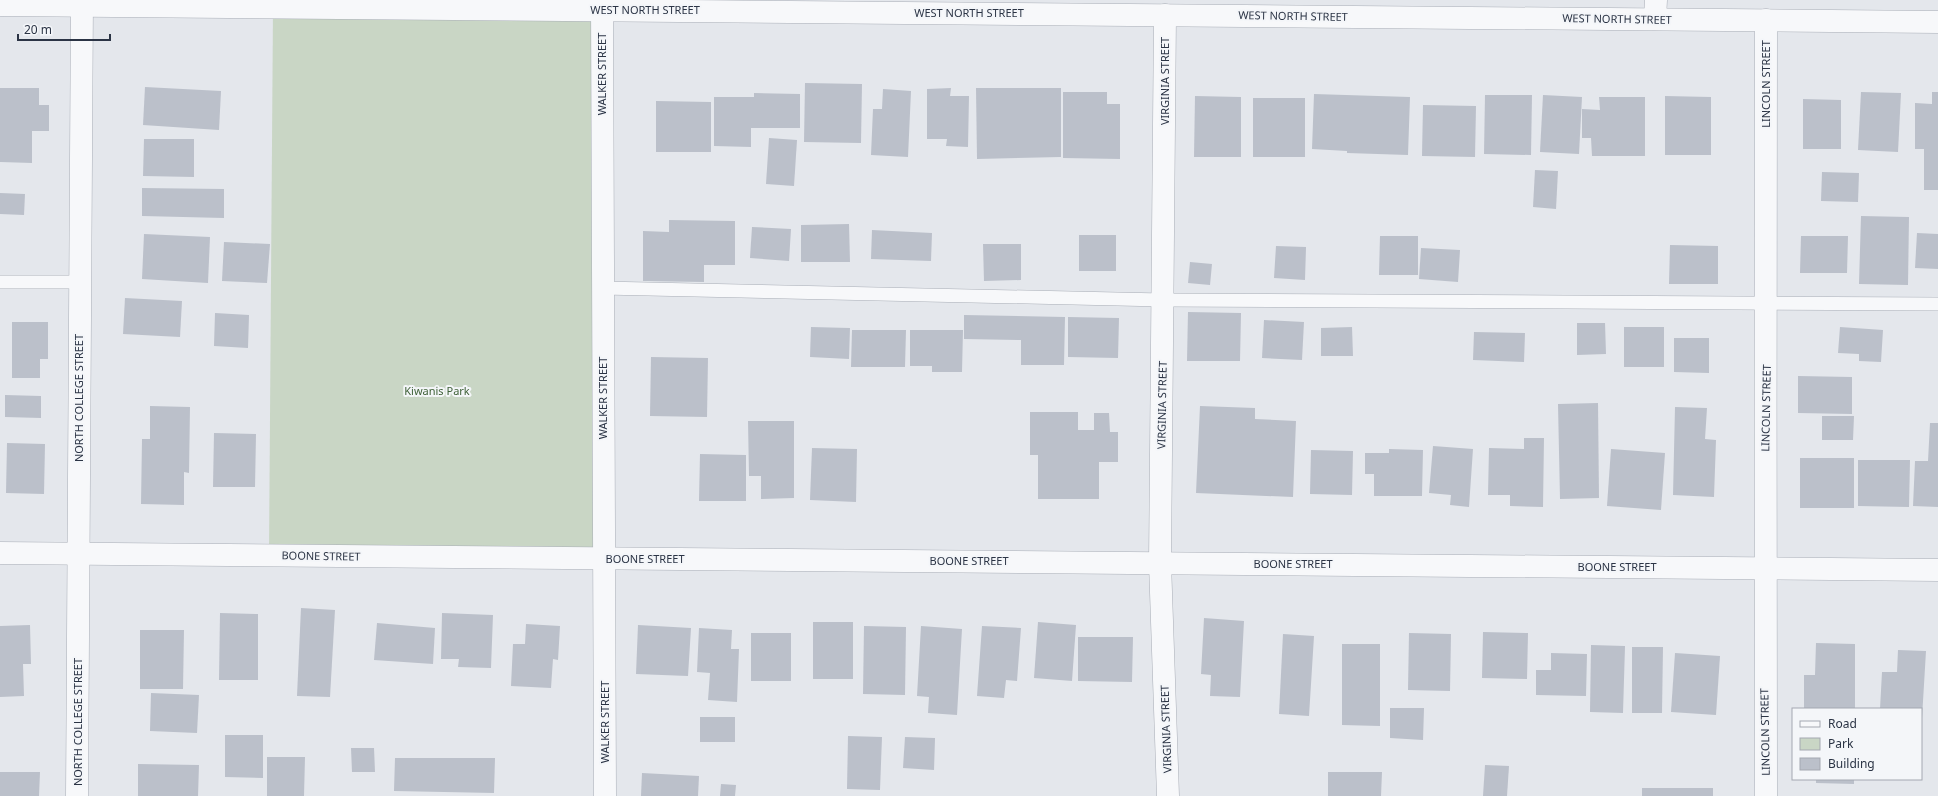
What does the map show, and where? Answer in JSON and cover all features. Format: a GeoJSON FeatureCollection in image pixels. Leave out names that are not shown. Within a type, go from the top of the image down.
{"type":"FeatureCollection","features":[{"type":"Feature","properties":{"kind":"street","name":"WEST NORTH STREET"},"geometry":{"type":"LineString","coordinates":[[0,5],[82,3],[1123,7],[1165,15],[1656,10],[1766,20],[1938,22]]}},
{"type":"Feature","properties":{"kind":"street","name":"NORTH COLLEGE STREET"},"geometry":{"type":"LineString","coordinates":[[77,796],[82,3]]}},
{"type":"Feature","properties":{"kind":"street","name":"WALKER STREET"},"geometry":{"type":"LineString","coordinates":[[602,5],[605,796]]}},
{"type":"Feature","properties":{"kind":"street","name":"VIRGINIA STREET"},"geometry":{"type":"LineString","coordinates":[[1165,15],[1160,563],[1168,796]]}},
{"type":"Feature","properties":{"kind":"street","name":"LINCOLN STREET"},"geometry":{"type":"LineString","coordinates":[[1766,20],[1767,302],[1764,568],[1766,796]]}},
{"type":"Feature","properties":{"kind":"street","name":"BOONE STREET"},"geometry":{"type":"LineString","coordinates":[[0,553],[1938,570]]}},
{"type":"Feature","properties":{"kind":"lane"},"geometry":{"type":"LineString","coordinates":[[0,282],[80,282]]}},
{"type":"Feature","properties":{"kind":"lane"},"geometry":{"type":"LineString","coordinates":[[602,288],[1163,300],[1938,304]]}},
{"type":"Feature","properties":{"kind":"green space","name":"Kiwanis Park"},"geometry":{"type":"Polygon","coordinates":[[[273,7],[602,10],[604,558],[269,555],[273,7]]]}},
{"type":"Feature","properties":{"kind":"building"},"geometry":{"type":"Polygon","coordinates":[[[805,83],[862,84],[861,143],[804,142],[805,83]]]}},
{"type":"Feature","properties":{"kind":"building"},"geometry":{"type":"Polygon","coordinates":[[[145,87],[221,91],[219,130],[143,125],[145,87]]]}},
{"type":"Feature","properties":{"kind":"building"},"geometry":{"type":"Polygon","coordinates":[[[0,88],[39,88],[39,105],[49,105],[49,131],[32,131],[32,163],[0,162],[0,88]]]}},
{"type":"Feature","properties":{"kind":"building"},"geometry":{"type":"Polygon","coordinates":[[[951,88],[950,96],[969,96],[968,147],[946,146],[947,139],[927,139],[927,89],[951,88]]]}},
{"type":"Feature","properties":{"kind":"building"},"geometry":{"type":"Polygon","coordinates":[[[976,88],[1061,88],[1061,157],[977,159],[976,88]]]}},
{"type":"Feature","properties":{"kind":"building"},"geometry":{"type":"Polygon","coordinates":[[[883,89],[911,91],[908,157],[871,155],[873,109],[882,109],[883,89]]]}},
{"type":"Feature","properties":{"kind":"building"},"geometry":{"type":"Polygon","coordinates":[[[1063,92],[1107,92],[1107,104],[1120,104],[1120,159],[1063,158],[1063,92]]]}},
{"type":"Feature","properties":{"kind":"building"},"geometry":{"type":"Polygon","coordinates":[[[1861,92],[1901,93],[1898,152],[1858,150],[1861,92]]]}},
{"type":"Feature","properties":{"kind":"building"},"geometry":{"type":"Polygon","coordinates":[[[1932,92],[1938,92],[1938,190],[1924,190],[1924,149],[1915,149],[1915,103],[1932,104],[1932,92]]]}},
{"type":"Feature","properties":{"kind":"building"},"geometry":{"type":"Polygon","coordinates":[[[754,93],[800,94],[800,128],[751,128],[751,147],[714,146],[714,97],[754,97],[754,93]]]}},
{"type":"Feature","properties":{"kind":"building"},"geometry":{"type":"Polygon","coordinates":[[[1314,94],[1410,97],[1408,155],[1347,153],[1347,151],[1312,149],[1314,94]]]}},
{"type":"Feature","properties":{"kind":"building"},"geometry":{"type":"Polygon","coordinates":[[[1485,95],[1532,95],[1531,155],[1484,154],[1485,95]]]}},
{"type":"Feature","properties":{"kind":"building"},"geometry":{"type":"Polygon","coordinates":[[[1543,95],[1582,97],[1579,154],[1540,152],[1543,95]]]}},
{"type":"Feature","properties":{"kind":"building"},"geometry":{"type":"Polygon","coordinates":[[[1195,96],[1241,97],[1241,157],[1194,157],[1195,96]]]}},
{"type":"Feature","properties":{"kind":"building"},"geometry":{"type":"Polygon","coordinates":[[[1665,96],[1711,97],[1711,155],[1665,155],[1665,96]]]}},
{"type":"Feature","properties":{"kind":"building"},"geometry":{"type":"Polygon","coordinates":[[[1599,97],[1645,97],[1645,156],[1592,156],[1591,138],[1582,138],[1582,109],[1600,110],[1599,97]]]}},
{"type":"Feature","properties":{"kind":"building"},"geometry":{"type":"Polygon","coordinates":[[[1253,98],[1305,98],[1305,157],[1253,157],[1253,98]]]}},
{"type":"Feature","properties":{"kind":"building"},"geometry":{"type":"Polygon","coordinates":[[[1803,99],[1841,100],[1841,149],[1803,149],[1803,99]]]}},
{"type":"Feature","properties":{"kind":"building"},"geometry":{"type":"Polygon","coordinates":[[[656,101],[711,102],[711,152],[656,152],[656,101]]]}},
{"type":"Feature","properties":{"kind":"building"},"geometry":{"type":"Polygon","coordinates":[[[1423,105],[1476,106],[1475,157],[1422,156],[1423,105]]]}},
{"type":"Feature","properties":{"kind":"building"},"geometry":{"type":"Polygon","coordinates":[[[769,138],[797,140],[794,186],[766,184],[769,138]]]}},
{"type":"Feature","properties":{"kind":"building"},"geometry":{"type":"Polygon","coordinates":[[[144,139],[194,139],[194,177],[143,176],[144,139]]]}},
{"type":"Feature","properties":{"kind":"building"},"geometry":{"type":"Polygon","coordinates":[[[1535,170],[1558,171],[1556,209],[1533,207],[1535,170]]]}},
{"type":"Feature","properties":{"kind":"building"},"geometry":{"type":"Polygon","coordinates":[[[1822,172],[1859,173],[1858,202],[1821,201],[1822,172]]]}},
{"type":"Feature","properties":{"kind":"building"},"geometry":{"type":"Polygon","coordinates":[[[142,188],[224,189],[224,218],[142,216],[142,188]]]}},
{"type":"Feature","properties":{"kind":"building"},"geometry":{"type":"Polygon","coordinates":[[[0,193],[25,194],[24,215],[0,214],[0,193]]]}},
{"type":"Feature","properties":{"kind":"building"},"geometry":{"type":"Polygon","coordinates":[[[1861,216],[1909,217],[1908,285],[1859,284],[1861,216]]]}},
{"type":"Feature","properties":{"kind":"building"},"geometry":{"type":"Polygon","coordinates":[[[669,220],[735,221],[735,265],[704,265],[704,282],[643,281],[643,231],[669,232],[669,220]]]}},
{"type":"Feature","properties":{"kind":"building"},"geometry":{"type":"Polygon","coordinates":[[[849,224],[850,262],[801,262],[801,225],[849,224]]]}},
{"type":"Feature","properties":{"kind":"building"},"geometry":{"type":"Polygon","coordinates":[[[752,227],[791,229],[789,261],[750,258],[752,227]]]}},
{"type":"Feature","properties":{"kind":"building"},"geometry":{"type":"Polygon","coordinates":[[[872,230],[932,233],[931,261],[871,259],[872,230]]]}},
{"type":"Feature","properties":{"kind":"building"},"geometry":{"type":"Polygon","coordinates":[[[1917,233],[1938,234],[1938,269],[1915,268],[1917,233]]]}},
{"type":"Feature","properties":{"kind":"building"},"geometry":{"type":"Polygon","coordinates":[[[144,234],[210,237],[208,283],[142,279],[144,234]]]}},
{"type":"Feature","properties":{"kind":"building"},"geometry":{"type":"Polygon","coordinates":[[[1079,235],[1116,235],[1116,271],[1079,271],[1079,235]]]}},
{"type":"Feature","properties":{"kind":"building"},"geometry":{"type":"Polygon","coordinates":[[[1380,236],[1418,236],[1418,275],[1379,275],[1380,236]]]}},
{"type":"Feature","properties":{"kind":"building"},"geometry":{"type":"Polygon","coordinates":[[[1801,236],[1848,236],[1847,273],[1800,273],[1801,236]]]}},
{"type":"Feature","properties":{"kind":"building"},"geometry":{"type":"Polygon","coordinates":[[[224,242],[270,244],[267,283],[222,281],[224,242]]]}},
{"type":"Feature","properties":{"kind":"building"},"geometry":{"type":"Polygon","coordinates":[[[983,244],[1021,244],[1021,280],[984,281],[983,244]]]}},
{"type":"Feature","properties":{"kind":"building"},"geometry":{"type":"Polygon","coordinates":[[[1670,245],[1718,246],[1718,284],[1669,284],[1670,245]]]}},
{"type":"Feature","properties":{"kind":"building"},"geometry":{"type":"Polygon","coordinates":[[[1276,246],[1306,247],[1305,280],[1274,278],[1276,246]]]}},
{"type":"Feature","properties":{"kind":"building"},"geometry":{"type":"Polygon","coordinates":[[[1421,248],[1460,250],[1458,282],[1419,279],[1421,248]]]}},
{"type":"Feature","properties":{"kind":"building"},"geometry":{"type":"Polygon","coordinates":[[[1190,262],[1212,264],[1210,285],[1188,283],[1190,262]]]}},
{"type":"Feature","properties":{"kind":"building"},"geometry":{"type":"Polygon","coordinates":[[[125,298],[182,301],[180,337],[123,334],[125,298]]]}},
{"type":"Feature","properties":{"kind":"building"},"geometry":{"type":"Polygon","coordinates":[[[1188,312],[1241,313],[1240,361],[1187,361],[1188,312]]]}},
{"type":"Feature","properties":{"kind":"building"},"geometry":{"type":"Polygon","coordinates":[[[215,313],[249,315],[248,348],[214,346],[215,313]]]}},
{"type":"Feature","properties":{"kind":"building"},"geometry":{"type":"Polygon","coordinates":[[[964,315],[1065,317],[1064,365],[1021,365],[1021,340],[964,339],[964,315]]]}},
{"type":"Feature","properties":{"kind":"building"},"geometry":{"type":"Polygon","coordinates":[[[1068,317],[1119,318],[1118,358],[1068,357],[1068,317]]]}},
{"type":"Feature","properties":{"kind":"building"},"geometry":{"type":"Polygon","coordinates":[[[1264,320],[1304,322],[1302,360],[1262,358],[1264,320]]]}},
{"type":"Feature","properties":{"kind":"building"},"geometry":{"type":"Polygon","coordinates":[[[12,322],[48,322],[48,359],[40,359],[40,378],[12,378],[12,322]]]}},
{"type":"Feature","properties":{"kind":"building"},"geometry":{"type":"Polygon","coordinates":[[[1577,323],[1605,323],[1606,354],[1577,355],[1577,323]]]}},
{"type":"Feature","properties":{"kind":"building"},"geometry":{"type":"Polygon","coordinates":[[[811,327],[850,328],[849,359],[810,357],[811,327]]]}},
{"type":"Feature","properties":{"kind":"building"},"geometry":{"type":"Polygon","coordinates":[[[1352,327],[1353,356],[1321,356],[1321,328],[1352,327]]]}},
{"type":"Feature","properties":{"kind":"building"},"geometry":{"type":"Polygon","coordinates":[[[1624,327],[1664,327],[1664,367],[1624,367],[1624,327]]]}},
{"type":"Feature","properties":{"kind":"building"},"geometry":{"type":"Polygon","coordinates":[[[1840,327],[1883,330],[1881,362],[1859,361],[1859,354],[1838,353],[1840,327]]]}},
{"type":"Feature","properties":{"kind":"building"},"geometry":{"type":"Polygon","coordinates":[[[852,330],[906,330],[905,367],[851,367],[852,330]]]}},
{"type":"Feature","properties":{"kind":"building"},"geometry":{"type":"Polygon","coordinates":[[[910,330],[963,330],[962,372],[932,372],[932,366],[910,366],[910,330]]]}},
{"type":"Feature","properties":{"kind":"building"},"geometry":{"type":"Polygon","coordinates":[[[1474,332],[1525,333],[1524,362],[1473,360],[1474,332]]]}},
{"type":"Feature","properties":{"kind":"building"},"geometry":{"type":"Polygon","coordinates":[[[1674,338],[1709,338],[1709,373],[1674,372],[1674,338]]]}},
{"type":"Feature","properties":{"kind":"building"},"geometry":{"type":"Polygon","coordinates":[[[651,357],[708,358],[707,417],[650,416],[651,357]]]}},
{"type":"Feature","properties":{"kind":"building"},"geometry":{"type":"Polygon","coordinates":[[[1798,376],[1852,377],[1852,414],[1798,413],[1798,376]]]}},
{"type":"Feature","properties":{"kind":"building"},"geometry":{"type":"Polygon","coordinates":[[[5,395],[41,396],[41,418],[5,417],[5,395]]]}},
{"type":"Feature","properties":{"kind":"building"},"geometry":{"type":"Polygon","coordinates":[[[1598,403],[1599,498],[1560,499],[1558,404],[1598,403]]]}},
{"type":"Feature","properties":{"kind":"building"},"geometry":{"type":"Polygon","coordinates":[[[150,406],[190,407],[189,473],[184,472],[184,505],[141,504],[142,439],[150,439],[150,406]]]}},
{"type":"Feature","properties":{"kind":"building"},"geometry":{"type":"Polygon","coordinates":[[[1200,406],[1255,408],[1255,419],[1296,421],[1293,497],[1196,493],[1200,406]]]}},
{"type":"Feature","properties":{"kind":"building"},"geometry":{"type":"Polygon","coordinates":[[[1675,407],[1707,408],[1705,439],[1716,440],[1714,497],[1673,495],[1675,407]]]}},
{"type":"Feature","properties":{"kind":"building"},"geometry":{"type":"Polygon","coordinates":[[[1030,412],[1078,412],[1078,430],[1094,430],[1094,413],[1109,413],[1110,432],[1118,432],[1118,462],[1099,462],[1099,499],[1038,499],[1038,455],[1030,455],[1030,412]]]}},
{"type":"Feature","properties":{"kind":"building"},"geometry":{"type":"Polygon","coordinates":[[[1822,416],[1854,416],[1853,440],[1822,440],[1822,416]]]}},
{"type":"Feature","properties":{"kind":"building"},"geometry":{"type":"Polygon","coordinates":[[[748,421],[794,421],[794,498],[761,499],[761,476],[749,476],[748,421]]]}},
{"type":"Feature","properties":{"kind":"building"},"geometry":{"type":"Polygon","coordinates":[[[1930,423],[1938,423],[1938,507],[1913,506],[1915,461],[1928,461],[1930,423]]]}},
{"type":"Feature","properties":{"kind":"building"},"geometry":{"type":"Polygon","coordinates":[[[214,433],[256,434],[255,487],[213,487],[214,433]]]}},
{"type":"Feature","properties":{"kind":"building"},"geometry":{"type":"Polygon","coordinates":[[[1524,438],[1544,438],[1543,507],[1510,506],[1510,495],[1488,495],[1489,448],[1524,449],[1524,438]]]}},
{"type":"Feature","properties":{"kind":"building"},"geometry":{"type":"Polygon","coordinates":[[[7,443],[45,444],[44,494],[6,493],[7,443]]]}},
{"type":"Feature","properties":{"kind":"building"},"geometry":{"type":"Polygon","coordinates":[[[1433,446],[1473,449],[1469,507],[1450,505],[1451,495],[1429,493],[1433,446]]]}},
{"type":"Feature","properties":{"kind":"building"},"geometry":{"type":"Polygon","coordinates":[[[812,448],[857,449],[856,502],[810,500],[812,448]]]}},
{"type":"Feature","properties":{"kind":"building"},"geometry":{"type":"Polygon","coordinates":[[[1389,449],[1423,450],[1422,496],[1374,496],[1374,474],[1365,474],[1365,453],[1389,453],[1389,449]]]}},
{"type":"Feature","properties":{"kind":"building"},"geometry":{"type":"Polygon","coordinates":[[[1611,449],[1665,453],[1661,510],[1607,506],[1611,449]]]}},
{"type":"Feature","properties":{"kind":"building"},"geometry":{"type":"Polygon","coordinates":[[[1311,450],[1353,451],[1352,495],[1310,494],[1311,450]]]}},
{"type":"Feature","properties":{"kind":"building"},"geometry":{"type":"Polygon","coordinates":[[[700,454],[746,455],[746,501],[699,501],[700,454]]]}},
{"type":"Feature","properties":{"kind":"building"},"geometry":{"type":"Polygon","coordinates":[[[1800,458],[1854,458],[1854,508],[1800,508],[1800,458]]]}},
{"type":"Feature","properties":{"kind":"building"},"geometry":{"type":"Polygon","coordinates":[[[1858,460],[1910,460],[1909,507],[1858,506],[1858,460]]]}},
{"type":"Feature","properties":{"kind":"building"},"geometry":{"type":"Polygon","coordinates":[[[301,608],[335,610],[330,697],[297,696],[301,608]]]}},
{"type":"Feature","properties":{"kind":"building"},"geometry":{"type":"Polygon","coordinates":[[[220,613],[258,614],[258,680],[219,680],[220,613]]]}},
{"type":"Feature","properties":{"kind":"building"},"geometry":{"type":"Polygon","coordinates":[[[442,613],[493,615],[491,668],[458,667],[459,659],[441,659],[442,613]]]}},
{"type":"Feature","properties":{"kind":"building"},"geometry":{"type":"Polygon","coordinates":[[[1204,618],[1244,621],[1240,697],[1210,696],[1211,675],[1201,674],[1204,618]]]}},
{"type":"Feature","properties":{"kind":"building"},"geometry":{"type":"Polygon","coordinates":[[[813,622],[853,622],[853,679],[813,679],[813,622]]]}},
{"type":"Feature","properties":{"kind":"building"},"geometry":{"type":"Polygon","coordinates":[[[1038,622],[1076,625],[1072,681],[1034,678],[1038,622]]]}},
{"type":"Feature","properties":{"kind":"building"},"geometry":{"type":"Polygon","coordinates":[[[377,623],[435,628],[433,664],[374,660],[377,623]]]}},
{"type":"Feature","properties":{"kind":"building"},"geometry":{"type":"Polygon","coordinates":[[[526,624],[560,626],[558,660],[553,659],[551,688],[511,686],[513,644],[525,644],[526,624]]]}},
{"type":"Feature","properties":{"kind":"building"},"geometry":{"type":"Polygon","coordinates":[[[30,625],[31,664],[23,664],[24,696],[0,697],[0,626],[30,625]]]}},
{"type":"Feature","properties":{"kind":"building"},"geometry":{"type":"Polygon","coordinates":[[[638,625],[691,628],[688,676],[636,674],[638,625]]]}},
{"type":"Feature","properties":{"kind":"building"},"geometry":{"type":"Polygon","coordinates":[[[864,626],[906,627],[905,695],[863,694],[864,626]]]}},
{"type":"Feature","properties":{"kind":"building"},"geometry":{"type":"Polygon","coordinates":[[[921,626],[962,629],[957,715],[928,713],[929,697],[917,696],[921,626]]]}},
{"type":"Feature","properties":{"kind":"building"},"geometry":{"type":"Polygon","coordinates":[[[982,626],[1021,628],[1017,681],[1006,680],[1004,698],[977,696],[982,626]]]}},
{"type":"Feature","properties":{"kind":"building"},"geometry":{"type":"Polygon","coordinates":[[[699,628],[732,630],[731,649],[739,649],[737,702],[708,700],[710,673],[697,672],[699,628]]]}},
{"type":"Feature","properties":{"kind":"building"},"geometry":{"type":"Polygon","coordinates":[[[140,630],[184,630],[183,689],[140,689],[140,630]]]}},
{"type":"Feature","properties":{"kind":"building"},"geometry":{"type":"Polygon","coordinates":[[[1483,632],[1528,633],[1527,679],[1482,678],[1483,632]]]}},
{"type":"Feature","properties":{"kind":"building"},"geometry":{"type":"Polygon","coordinates":[[[751,633],[791,633],[791,681],[751,681],[751,633]]]}},
{"type":"Feature","properties":{"kind":"building"},"geometry":{"type":"Polygon","coordinates":[[[1409,633],[1451,634],[1450,691],[1408,690],[1409,633]]]}},
{"type":"Feature","properties":{"kind":"building"},"geometry":{"type":"Polygon","coordinates":[[[1283,634],[1314,636],[1309,716],[1279,714],[1283,634]]]}},
{"type":"Feature","properties":{"kind":"building"},"geometry":{"type":"Polygon","coordinates":[[[1078,637],[1133,637],[1132,682],[1078,681],[1078,637]]]}},
{"type":"Feature","properties":{"kind":"building"},"geometry":{"type":"Polygon","coordinates":[[[1816,643],[1855,644],[1855,708],[1804,708],[1804,675],[1815,675],[1816,643]]]}},
{"type":"Feature","properties":{"kind":"building"},"geometry":{"type":"Polygon","coordinates":[[[1342,644],[1380,644],[1380,726],[1342,725],[1342,644]]]}},
{"type":"Feature","properties":{"kind":"building"},"geometry":{"type":"Polygon","coordinates":[[[1591,645],[1625,646],[1623,713],[1590,712],[1591,645]]]}},
{"type":"Feature","properties":{"kind":"building"},"geometry":{"type":"Polygon","coordinates":[[[1632,647],[1663,647],[1662,713],[1632,713],[1632,647]]]}},
{"type":"Feature","properties":{"kind":"building"},"geometry":{"type":"Polygon","coordinates":[[[1898,650],[1926,651],[1922,718],[1922,708],[1880,708],[1882,672],[1897,672],[1898,650]]]}},
{"type":"Feature","properties":{"kind":"building"},"geometry":{"type":"Polygon","coordinates":[[[1551,653],[1587,654],[1586,696],[1536,695],[1536,670],[1551,670],[1551,653]]]}},
{"type":"Feature","properties":{"kind":"building"},"geometry":{"type":"Polygon","coordinates":[[[1675,653],[1720,656],[1716,715],[1671,712],[1675,653]]]}},
{"type":"Feature","properties":{"kind":"building"},"geometry":{"type":"Polygon","coordinates":[[[151,693],[199,695],[197,733],[150,731],[151,693]]]}},
{"type":"Feature","properties":{"kind":"building"},"geometry":{"type":"Polygon","coordinates":[[[1390,708],[1424,708],[1423,740],[1390,738],[1390,708]]]}},
{"type":"Feature","properties":{"kind":"building"},"geometry":{"type":"Polygon","coordinates":[[[700,717],[735,717],[735,742],[700,742],[700,717]]]}},
{"type":"Feature","properties":{"kind":"building"},"geometry":{"type":"Polygon","coordinates":[[[225,735],[263,735],[263,778],[225,777],[225,735]]]}},
{"type":"Feature","properties":{"kind":"building"},"geometry":{"type":"Polygon","coordinates":[[[848,736],[882,737],[880,790],[847,789],[848,736]]]}},
{"type":"Feature","properties":{"kind":"building"},"geometry":{"type":"Polygon","coordinates":[[[905,737],[935,738],[934,770],[903,768],[905,737]]]}},
{"type":"Feature","properties":{"kind":"building"},"geometry":{"type":"Polygon","coordinates":[[[351,748],[374,748],[375,772],[352,772],[351,748]]]}},
{"type":"Feature","properties":{"kind":"building"},"geometry":{"type":"Polygon","coordinates":[[[267,757],[305,757],[304,796],[267,796],[267,757]]]}},
{"type":"Feature","properties":{"kind":"building"},"geometry":{"type":"Polygon","coordinates":[[[395,758],[495,758],[494,793],[394,791],[395,758]]]}},
{"type":"Feature","properties":{"kind":"building"},"geometry":{"type":"Polygon","coordinates":[[[138,764],[199,765],[198,796],[138,796],[138,764]]]}},
{"type":"Feature","properties":{"kind":"building"},"geometry":{"type":"Polygon","coordinates":[[[1485,765],[1509,766],[1507,796],[1483,796],[1485,765]]]}},
{"type":"Feature","properties":{"kind":"building"},"geometry":{"type":"Polygon","coordinates":[[[0,772],[40,772],[39,796],[0,796],[0,772]]]}},
{"type":"Feature","properties":{"kind":"building"},"geometry":{"type":"Polygon","coordinates":[[[1328,772],[1382,772],[1381,796],[1328,796],[1328,772]]]}},
{"type":"Feature","properties":{"kind":"building"},"geometry":{"type":"Polygon","coordinates":[[[642,773],[699,776],[698,796],[641,796],[642,773]]]}},
{"type":"Feature","properties":{"kind":"building"},"geometry":{"type":"Polygon","coordinates":[[[1816,780],[1854,780],[1854,784],[1816,783],[1816,780]]]}},
{"type":"Feature","properties":{"kind":"building"},"geometry":{"type":"Polygon","coordinates":[[[721,784],[736,785],[735,796],[720,796],[721,784]]]}},
{"type":"Feature","properties":{"kind":"building"},"geometry":{"type":"Polygon","coordinates":[[[1642,788],[1713,788],[1713,796],[1642,796],[1642,788]]]}}]}
